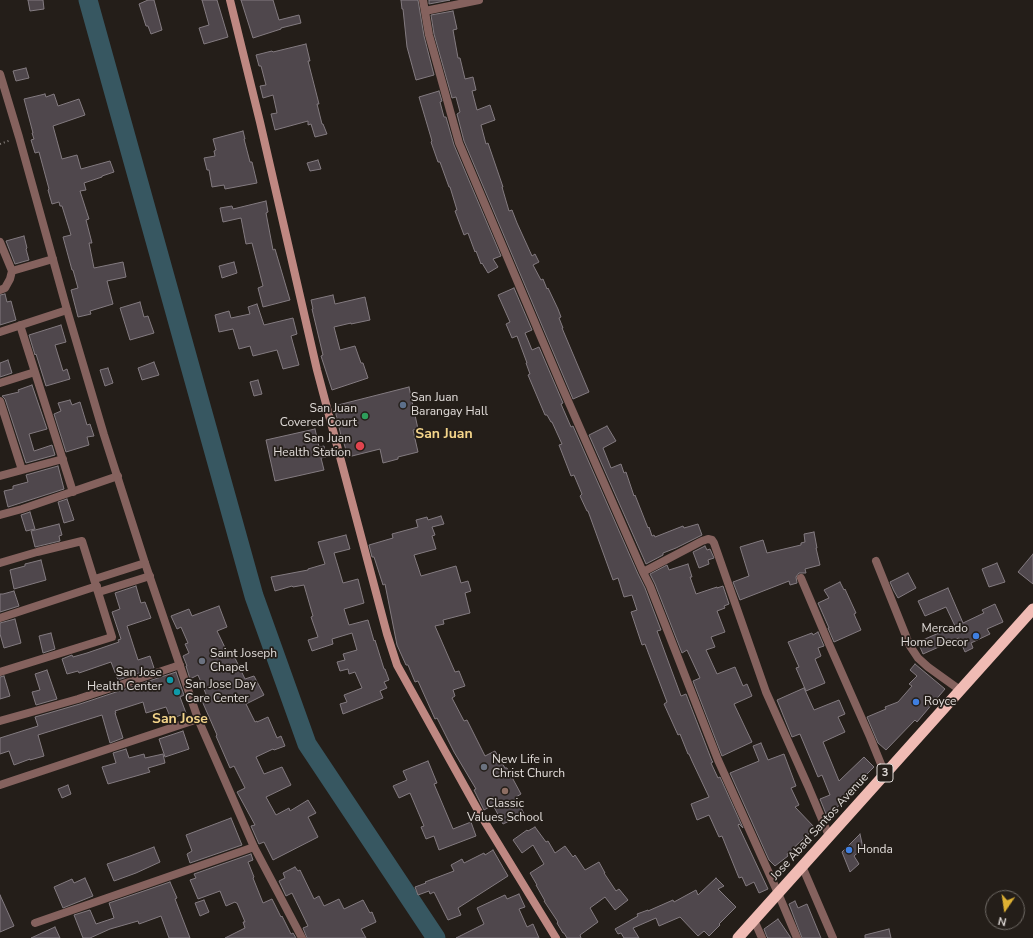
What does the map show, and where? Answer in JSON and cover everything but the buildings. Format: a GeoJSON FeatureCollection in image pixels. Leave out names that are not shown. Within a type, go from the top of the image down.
{"type":"FeatureCollection","features":[{"type":"Feature","properties":{"kind":"highway","name":"Jose Abad Santos Avenue"},"geometry":{"type":"LineString","coordinates":[[738,938],[1033,609]]}},
{"type":"Feature","properties":{"kind":"main road"},"geometry":{"type":"LineString","coordinates":[[230,0],[260,122],[317,370],[387,634],[397,665],[480,814],[556,938]]}},
{"type":"Feature","properties":{"kind":"street"},"geometry":{"type":"LineString","coordinates":[[424,0],[430,35],[458,143],[540,336],[650,586],[718,760],[797,938]]}},
{"type":"Feature","properties":{"kind":"street"},"geometry":{"type":"LineString","coordinates":[[425,11],[479,0]]}},
{"type":"Feature","properties":{"kind":"street"},"geometry":{"type":"LineString","coordinates":[[0,74],[67,310],[145,563],[198,719],[254,847],[301,938]]}},
{"type":"Feature","properties":{"kind":"street"},"geometry":{"type":"LineString","coordinates":[[0,242],[12,271],[5,288],[0,290]]}},
{"type":"Feature","properties":{"kind":"street"},"geometry":{"type":"LineString","coordinates":[[12,271],[53,259]]}},
{"type":"Feature","properties":{"kind":"street"},"geometry":{"type":"LineString","coordinates":[[0,332],[67,310]]}},
{"type":"Feature","properties":{"kind":"street"},"geometry":{"type":"LineString","coordinates":[[20,325],[73,492]]}},
{"type":"Feature","properties":{"kind":"street"},"geometry":{"type":"LineString","coordinates":[[0,383],[35,372]]}},
{"type":"Feature","properties":{"kind":"street"},"geometry":{"type":"LineString","coordinates":[[0,400],[22,470]]}},
{"type":"Feature","properties":{"kind":"street"},"geometry":{"type":"LineString","coordinates":[[0,476],[63,459]]}},
{"type":"Feature","properties":{"kind":"street"},"geometry":{"type":"LineString","coordinates":[[0,515],[22,509],[118,476]]}},
{"type":"Feature","properties":{"kind":"street"},"geometry":{"type":"LineString","coordinates":[[643,572],[702,541],[708,539],[712,540],[766,692],[829,836]]}},
{"type":"Feature","properties":{"kind":"street"},"geometry":{"type":"LineString","coordinates":[[0,563],[82,541],[112,637],[0,672]]}},
{"type":"Feature","properties":{"kind":"street"},"geometry":{"type":"LineString","coordinates":[[876,561],[910,646],[918,658],[928,667],[960,690]]}},
{"type":"Feature","properties":{"kind":"street"},"geometry":{"type":"LineString","coordinates":[[0,618],[97,586],[145,563]]}},
{"type":"Feature","properties":{"kind":"street"},"geometry":{"type":"LineString","coordinates":[[97,586],[150,576]]}},
{"type":"Feature","properties":{"kind":"street"},"geometry":{"type":"LineString","coordinates":[[800,578],[885,774]]}},
{"type":"Feature","properties":{"kind":"street"},"geometry":{"type":"LineString","coordinates":[[0,721],[78,699],[180,665]]}},
{"type":"Feature","properties":{"kind":"street"},"geometry":{"type":"LineString","coordinates":[[0,785],[198,719]]}},
{"type":"Feature","properties":{"kind":"street"},"geometry":{"type":"LineString","coordinates":[[35,923],[254,847]]}},
{"type":"Feature","properties":{"kind":"street"},"geometry":{"type":"LineString","coordinates":[[802,866],[832,938]]}},
{"type":"Feature","properties":{"kind":"street"},"geometry":{"type":"LineString","coordinates":[[754,920],[762,938]]}},
{"type":"Feature","properties":{"kind":"waterway"},"geometry":{"type":"LineString","coordinates":[[88,0],[254,596],[307,744],[436,938]]}},
{"type":"Feature","properties":{"kind":"place","name":"San Juan Barangay Hall"},"geometry":{"type":"Point","coordinates":[403,405]}},
{"type":"Feature","properties":{"kind":"place","name":"San Juan Covered Court"},"geometry":{"type":"Point","coordinates":[365,416]}},
{"type":"Feature","properties":{"kind":"place","name":"San Juan Health Station"},"geometry":{"type":"Point","coordinates":[360,446]}},
{"type":"Feature","properties":{"kind":"place","name":"Mercado Home Decor"},"geometry":{"type":"Point","coordinates":[976,636]}},
{"type":"Feature","properties":{"kind":"place","name":"Saint Joseph Chapel"},"geometry":{"type":"Point","coordinates":[202,661]}},
{"type":"Feature","properties":{"kind":"place","name":"San Jose Health Center"},"geometry":{"type":"Point","coordinates":[170,680]}},
{"type":"Feature","properties":{"kind":"place","name":"San Jose Day Care Center"},"geometry":{"type":"Point","coordinates":[177,692]}},
{"type":"Feature","properties":{"kind":"place","name":"Royce"},"geometry":{"type":"Point","coordinates":[916,702]}},
{"type":"Feature","properties":{"kind":"place","name":"New Life in Christ Church"},"geometry":{"type":"Point","coordinates":[484,767]}},
{"type":"Feature","properties":{"kind":"place","name":"Classic Values School"},"geometry":{"type":"Point","coordinates":[505,791]}},
{"type":"Feature","properties":{"kind":"place","name":"Honda"},"geometry":{"type":"Point","coordinates":[849,850]}},
{"type":"Feature","properties":{"kind":"district","name":"San Juan"},"geometry":{"type":"Point","coordinates":[444,435]}},
{"type":"Feature","properties":{"kind":"district","name":"San Jose"},"geometry":{"type":"Point","coordinates":[180,720]}}]}
